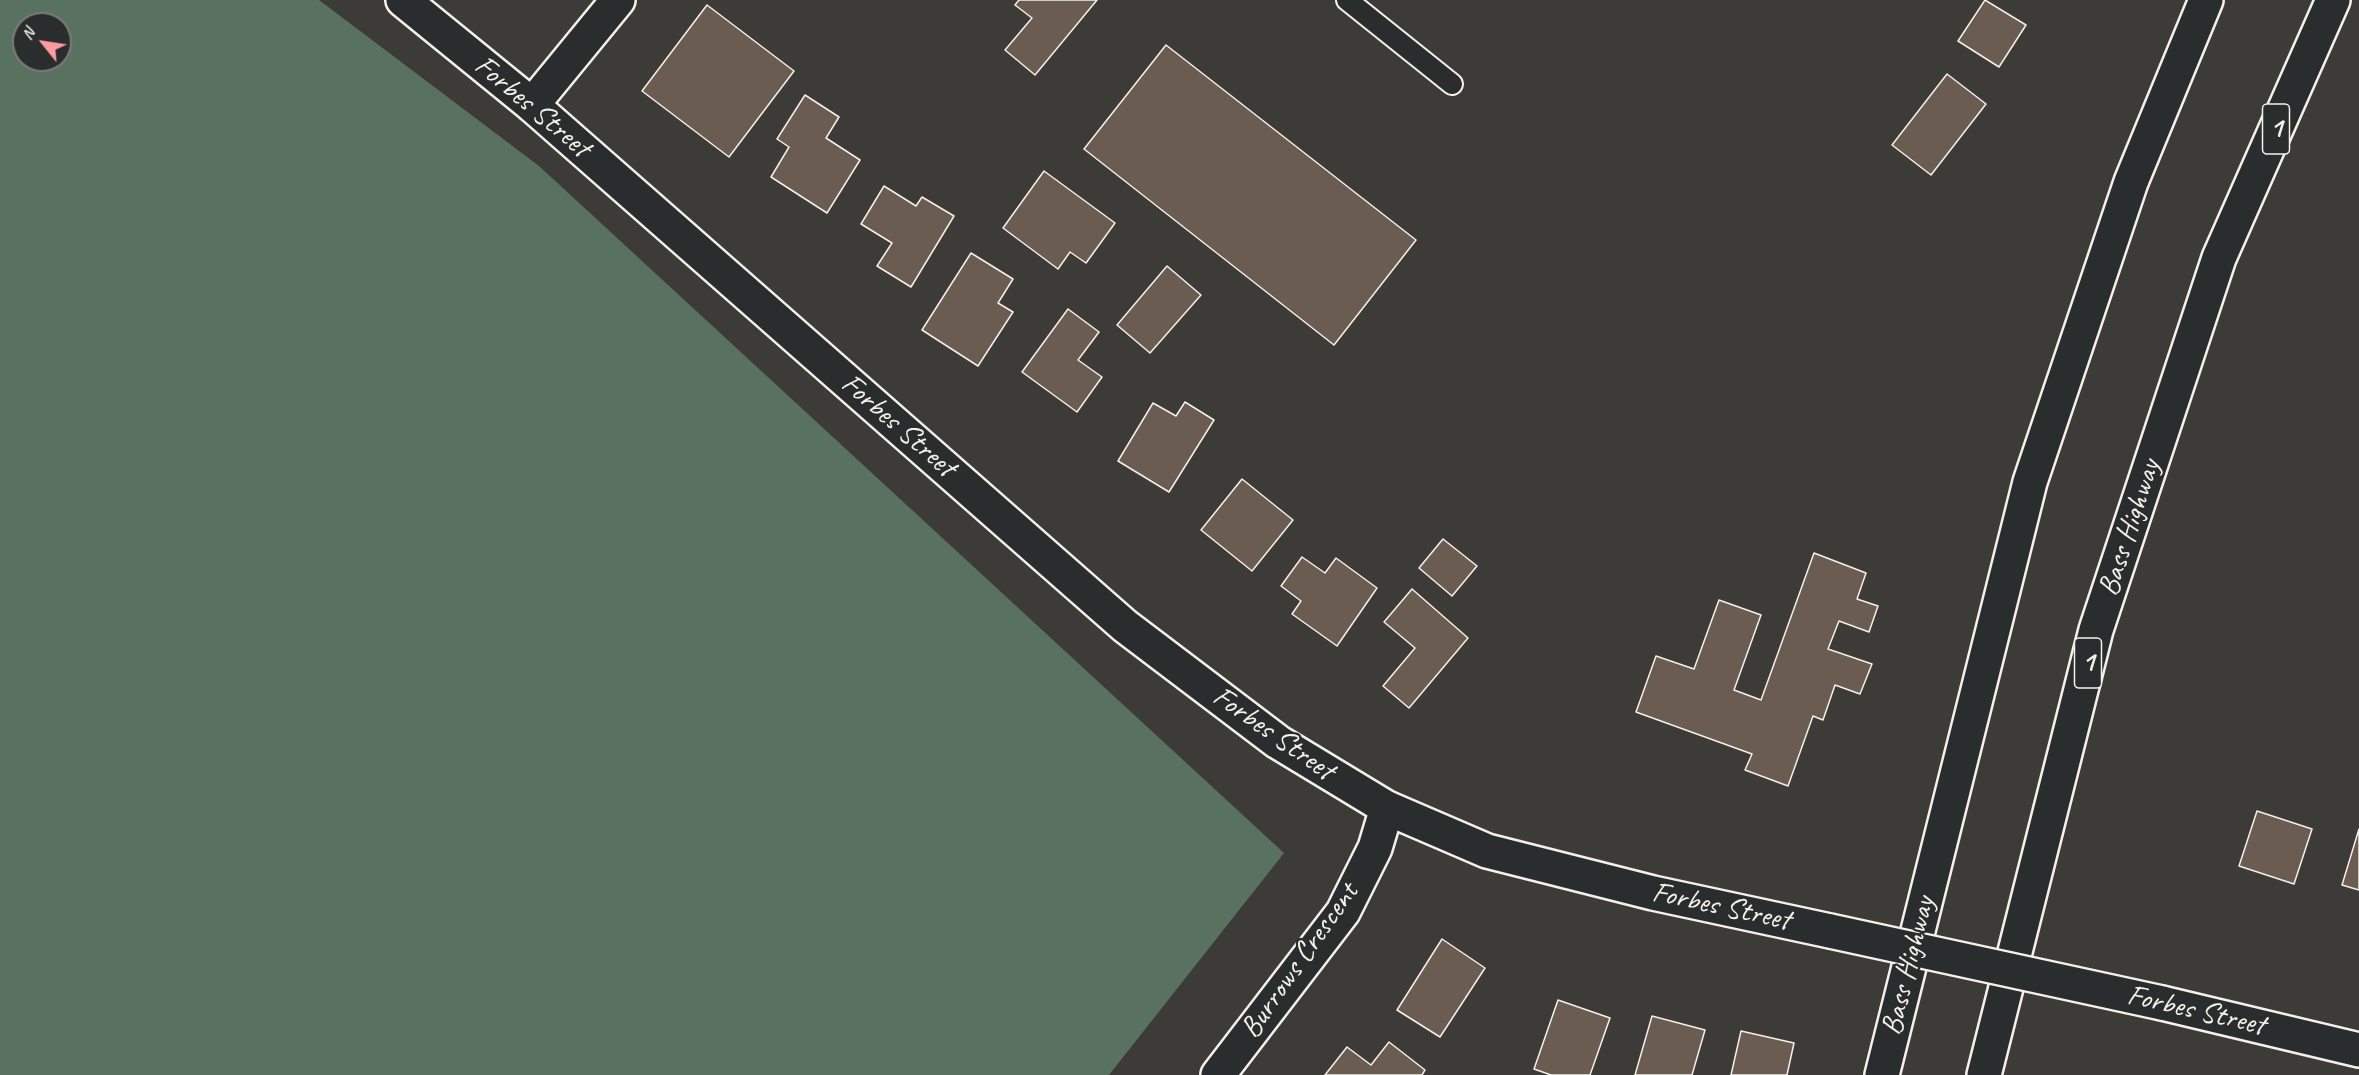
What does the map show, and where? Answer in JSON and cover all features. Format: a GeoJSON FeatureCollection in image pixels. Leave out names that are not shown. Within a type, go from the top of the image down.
{"type":"FeatureCollection","features":[{"type":"Feature","properties":{"kind":"main road","name":"Forbes Street"},"geometry":{"type":"LineString","coordinates":[[403,0],[532,105],[1125,626],[1278,742],[1387,808],[1487,851],[1653,893],[2162,1003],[2359,1050]]}},
{"type":"Feature","properties":{"kind":"main road"},"geometry":{"type":"LineString","coordinates":[[532,105],[618,0]]}},
{"type":"Feature","properties":{"kind":"main road","name":"Bass Highway"},"geometry":{"type":"LineString","coordinates":[[1882,1075],[2030,482],[2131,182],[2206,0]]}},
{"type":"Feature","properties":{"kind":"main road","name":"Bass Highway"},"geometry":{"type":"LineString","coordinates":[[1984,1075],[2100,619],[2219,258],[2333,0]]}},
{"type":"Feature","properties":{"kind":"main road","name":"Burrows Crescent"},"geometry":{"type":"LineString","coordinates":[[1218,1075],[1343,912],[1375,848],[1387,808]]}},
{"type":"Feature","properties":{"kind":"lane"},"geometry":{"type":"LineString","coordinates":[[1347,0],[1452,84]]}},
{"type":"Feature","properties":{"kind":"green space"},"geometry":{"type":"Polygon","coordinates":[[[0,0],[319,0],[539,166],[1284,853],[1109,1075],[0,1075],[0,0]]]}},
{"type":"Feature","properties":{"kind":"building"},"geometry":{"type":"Polygon","coordinates":[[[1019,0],[1097,0],[1035,75],[1005,50],[1032,18],[1015,5],[1019,0]]]}},
{"type":"Feature","properties":{"kind":"building"},"geometry":{"type":"Polygon","coordinates":[[[1985,0],[2026,25],[1999,67],[1958,41],[1985,0]]]}},
{"type":"Feature","properties":{"kind":"building"},"geometry":{"type":"Polygon","coordinates":[[[707,5],[794,71],[729,157],[642,91],[707,5]]]}},
{"type":"Feature","properties":{"kind":"building"},"geometry":{"type":"Polygon","coordinates":[[[1166,45],[1416,240],[1334,345],[1084,149],[1166,45]]]}},
{"type":"Feature","properties":{"kind":"building"},"geometry":{"type":"Polygon","coordinates":[[[1947,74],[1986,104],[1931,175],[1892,145],[1947,74]]]}},
{"type":"Feature","properties":{"kind":"building"},"geometry":{"type":"Polygon","coordinates":[[[805,95],[839,117],[826,138],[860,160],[827,213],[771,177],[789,147],[777,139],[805,95]]]}},
{"type":"Feature","properties":{"kind":"building"},"geometry":{"type":"Polygon","coordinates":[[[1044,171],[1115,223],[1086,263],[1070,252],[1058,269],[1003,228],[1044,171]]]}},
{"type":"Feature","properties":{"kind":"building"},"geometry":{"type":"Polygon","coordinates":[[[884,186],[916,206],[922,197],[954,216],[911,287],[877,266],[892,243],[861,224],[884,186]]]}},
{"type":"Feature","properties":{"kind":"building"},"geometry":{"type":"Polygon","coordinates":[[[971,253],[1013,279],[998,303],[1013,312],[978,366],[922,330],[971,253]]]}},
{"type":"Feature","properties":{"kind":"building"},"geometry":{"type":"Polygon","coordinates":[[[1167,266],[1201,295],[1150,353],[1117,325],[1167,266]]]}},
{"type":"Feature","properties":{"kind":"building"},"geometry":{"type":"Polygon","coordinates":[[[1068,309],[1099,332],[1078,360],[1102,377],[1077,412],[1022,372],[1068,309]]]}},
{"type":"Feature","properties":{"kind":"building"},"geometry":{"type":"Polygon","coordinates":[[[1185,402],[1214,420],[1169,492],[1118,461],[1153,403],[1176,416],[1185,402]]]}},
{"type":"Feature","properties":{"kind":"building"},"geometry":{"type":"Polygon","coordinates":[[[1242,479],[1293,520],[1252,571],[1201,530],[1242,479]]]}},
{"type":"Feature","properties":{"kind":"building"},"geometry":{"type":"Polygon","coordinates":[[[1443,539],[1477,566],[1452,596],[1419,568],[1443,539]]]}},
{"type":"Feature","properties":{"kind":"building"},"geometry":{"type":"Polygon","coordinates":[[[1814,553],[1866,573],[1857,599],[1878,606],[1869,632],[1839,621],[1828,649],[1872,664],[1860,694],[1835,685],[1823,720],[1813,716],[1788,786],[1745,770],[1752,754],[1636,712],[1656,656],[1694,669],[1719,600],[1761,615],[1734,690],[1761,700],[1814,553]]]}},
{"type":"Feature","properties":{"kind":"building"},"geometry":{"type":"Polygon","coordinates":[[[1302,557],[1325,573],[1336,558],[1377,588],[1337,646],[1292,614],[1301,601],[1281,586],[1302,557]]]}},
{"type":"Feature","properties":{"kind":"building"},"geometry":{"type":"Polygon","coordinates":[[[1412,589],[1468,638],[1409,708],[1383,686],[1415,648],[1384,622],[1412,589]]]}},
{"type":"Feature","properties":{"kind":"building"},"geometry":{"type":"Polygon","coordinates":[[[2257,811],[2312,829],[2294,884],[2239,866],[2257,811]]]}},
{"type":"Feature","properties":{"kind":"building"},"geometry":{"type":"Polygon","coordinates":[[[2359,829],[2359,890],[2342,885],[2359,829]]]}},
{"type":"Feature","properties":{"kind":"building"},"geometry":{"type":"Polygon","coordinates":[[[1442,939],[1485,968],[1440,1037],[1397,1010],[1442,939]]]}},
{"type":"Feature","properties":{"kind":"building"},"geometry":{"type":"Polygon","coordinates":[[[1558,1000],[1610,1018],[1590,1075],[1551,1075],[1534,1069],[1558,1000]]]}},
{"type":"Feature","properties":{"kind":"building"},"geometry":{"type":"Polygon","coordinates":[[[1652,1016],[1705,1030],[1692,1075],[1635,1075],[1652,1016]]]}},
{"type":"Feature","properties":{"kind":"building"},"geometry":{"type":"Polygon","coordinates":[[[1741,1031],[1794,1043],[1787,1075],[1731,1075],[1741,1031]]]}},
{"type":"Feature","properties":{"kind":"building"},"geometry":{"type":"Polygon","coordinates":[[[1389,1042],[1425,1070],[1422,1075],[1325,1075],[1347,1047],[1371,1065],[1389,1042]]]}}]}
